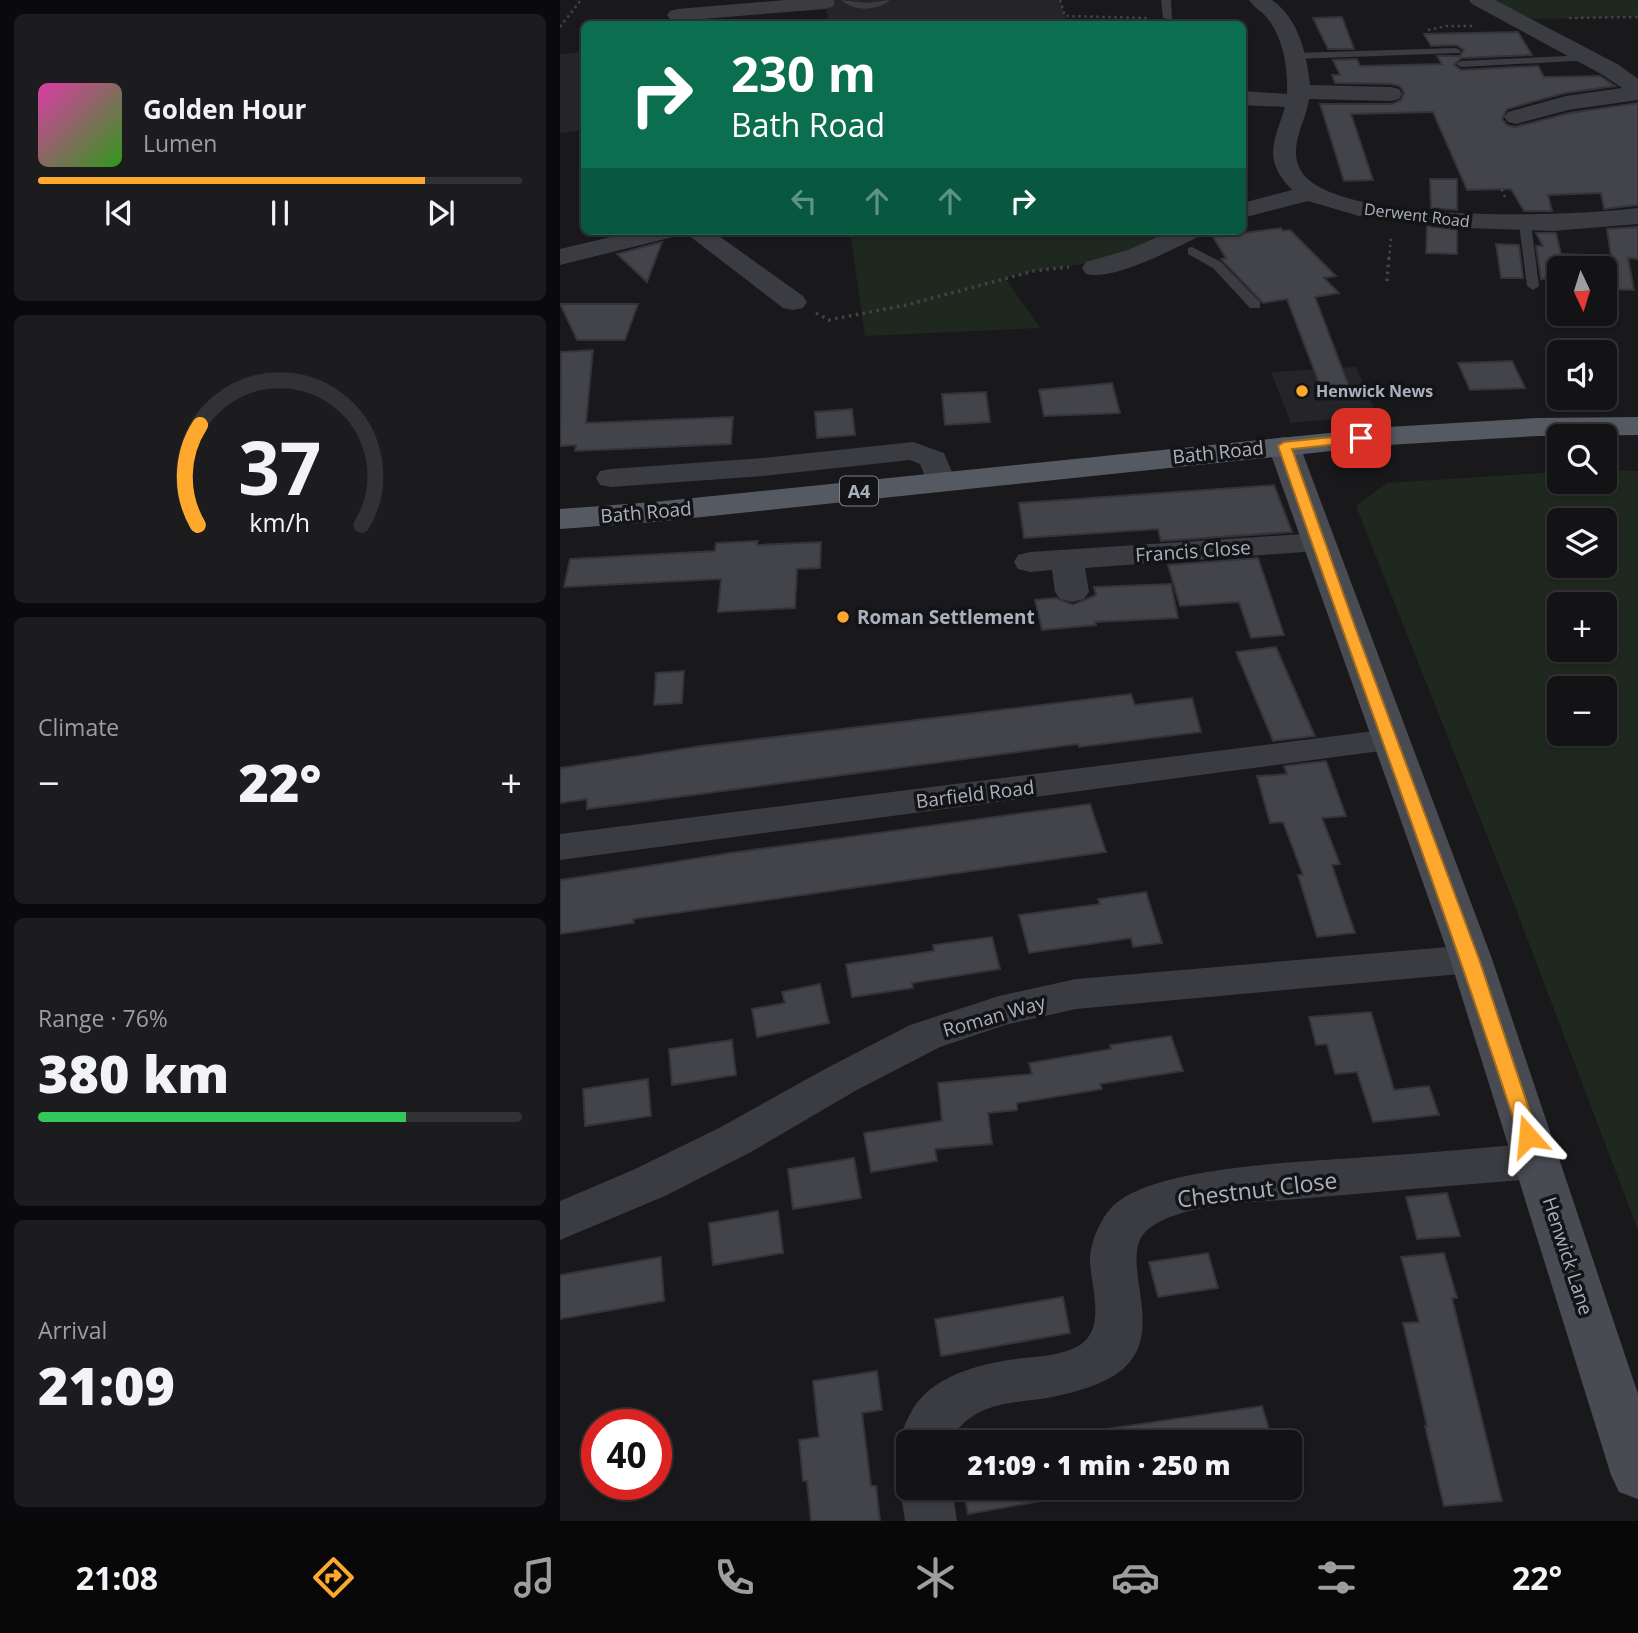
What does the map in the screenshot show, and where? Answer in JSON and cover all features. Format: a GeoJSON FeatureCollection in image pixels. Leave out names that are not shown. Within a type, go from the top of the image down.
{"type":"FeatureCollection","features":[{"type":"Feature","properties":{"kind":"main road","name":"Bath Road"},"geometry":{"type":"LineString","coordinates":[[560,519],[654,512],[1388,436],[1538,427],[1638,426]]}},
{"type":"Feature","properties":{"kind":"street"},"geometry":{"type":"LineString","coordinates":[[1246,210],[1310,193],[1288,169],[1283,148],[1298,97],[1297,66],[1277,15],[1259,0]]}},
{"type":"Feature","properties":{"kind":"street"},"geometry":{"type":"LineString","coordinates":[[1479,0],[1617,74],[1638,92]]}},
{"type":"Feature","properties":{"kind":"street"},"geometry":{"type":"LineString","coordinates":[[683,18],[732,5],[825,3]]}},
{"type":"Feature","properties":{"kind":"street"},"geometry":{"type":"LineString","coordinates":[[1516,117],[1545,119],[1566,103],[1638,92]]}},
{"type":"Feature","properties":{"kind":"street"},"geometry":{"type":"LineString","coordinates":[[1246,98],[1391,94]]}},
{"type":"Feature","properties":{"kind":"street","name":"Derwent Road"},"geometry":{"type":"LineString","coordinates":[[1310,193],[1360,208],[1392,213],[1521,224],[1636,217]]}},
{"type":"Feature","properties":{"kind":"street"},"geometry":{"type":"LineString","coordinates":[[560,257],[651,235]]}},
{"type":"Feature","properties":{"kind":"street"},"geometry":{"type":"LineString","coordinates":[[701,235],[793,302]]}},
{"type":"Feature","properties":{"kind":"street"},"geometry":{"type":"LineString","coordinates":[[1095,268],[1184,241]]}},
{"type":"Feature","properties":{"kind":"street","name":"Henwick Lane"},"geometry":{"type":"LineString","coordinates":[[1284,446],[1471,959],[1638,1475]]}},
{"type":"Feature","properties":{"kind":"street","name":"Bath Road"},"geometry":{"type":"LineString","coordinates":[[611,478],[763,467],[913,451],[933,459],[941,482]]}},
{"type":"Feature","properties":{"kind":"street","name":"Francis Close"},"geometry":{"type":"LineString","coordinates":[[1030,562],[1319,543]]}},
{"type":"Feature","properties":{"kind":"street"},"geometry":{"type":"LineString","coordinates":[[1068,559],[1072,592]]}},
{"type":"Feature","properties":{"kind":"street","name":"Barfield Road"},"geometry":{"type":"LineString","coordinates":[[560,848],[1390,740]]}},
{"type":"Feature","properties":{"kind":"street","name":"Roman Way"},"geometry":{"type":"LineString","coordinates":[[560,1221],[649,1183],[735,1140],[840,1080],[925,1036],[999,1011],[1076,994],[1471,959]]}},
{"type":"Feature","properties":{"kind":"street","name":"Chestnut Close"},"geometry":{"type":"LineString","coordinates":[[926,1430],[947,1404],[983,1386],[1073,1371],[1100,1359],[1116,1342],[1118,1330],[1114,1273],[1117,1240],[1127,1221],[1161,1201],[1242,1186],[1536,1161]]}},
{"type":"Feature","properties":{"kind":"street"},"geometry":{"type":"LineString","coordinates":[[928,1500],[931,1521]]}},
{"type":"Feature","properties":{"kind":"lane"},"geometry":{"type":"LineString","coordinates":[[825,3],[846,1],[867,6],[885,0]]}},
{"type":"Feature","properties":{"kind":"lane"},"geometry":{"type":"LineString","coordinates":[[1166,0],[1168,18]]}},
{"type":"Feature","properties":{"kind":"lane"},"geometry":{"type":"LineString","coordinates":[[1294,56],[1456,51]]}},
{"type":"Feature","properties":{"kind":"lane"},"geometry":{"type":"LineString","coordinates":[[1461,64],[1589,58]]}},
{"type":"Feature","properties":{"kind":"lane"},"geometry":{"type":"LineString","coordinates":[[1521,224],[1533,286]]}},
{"type":"Feature","properties":{"kind":"lane"},"geometry":{"type":"LineString","coordinates":[[1184,241],[1217,265],[1255,305]]}},
{"type":"Feature","properties":{"kind":"path"},"geometry":{"type":"LineString","coordinates":[[560,27],[581,0]]}},
{"type":"Feature","properties":{"kind":"path"},"geometry":{"type":"LineString","coordinates":[[1060,0],[1065,16],[1168,18]]}},
{"type":"Feature","properties":{"kind":"path"},"geometry":{"type":"LineString","coordinates":[[1516,19],[1638,17]]}},
{"type":"Feature","properties":{"kind":"path"},"geometry":{"type":"LineString","coordinates":[[1391,94],[1475,92],[1585,136],[1636,217]]}},
{"type":"Feature","properties":{"kind":"path"},"geometry":{"type":"LineString","coordinates":[[1516,117],[1470,118],[1521,224]]}},
{"type":"Feature","properties":{"kind":"path"},"geometry":{"type":"LineString","coordinates":[[1388,281],[1392,213]]}},
{"type":"Feature","properties":{"kind":"path"},"geometry":{"type":"LineString","coordinates":[[793,302],[829,320],[906,305],[1034,271],[1095,268]]}},
{"type":"Feature","properties":{"kind":"shaded area"},"geometry":{"type":"Polygon","coordinates":[[[824,0],[1060,0],[1066,21],[828,21],[824,0]]]}},
{"type":"Feature","properties":{"kind":"shaded area"},"geometry":{"type":"Polygon","coordinates":[[[581,52],[581,130],[560,133],[560,54],[581,52]]]}},
{"type":"Feature","properties":{"kind":"shaded area"},"geometry":{"type":"Polygon","coordinates":[[[1356,367],[1377,415],[1291,423],[1271,372],[1356,367]]]}},
{"type":"Feature","properties":{"kind":"green space"},"geometry":{"type":"Polygon","coordinates":[[[1493,0],[1638,0],[1638,17],[1531,19],[1493,0]]]}},
{"type":"Feature","properties":{"kind":"green space"},"geometry":{"type":"Polygon","coordinates":[[[851,235],[1158,235],[1110,260],[1005,278],[1040,328],[865,336],[851,235]]]}},
{"type":"Feature","properties":{"kind":"green space"},"geometry":{"type":"Polygon","coordinates":[[[1617,470],[1638,471],[1638,1230],[1511,896],[1356,506],[1387,483],[1547,473],[1547,494],[1617,494],[1617,470]]]}},
{"type":"Feature","properties":{"kind":"building"},"geometry":{"type":"Polygon","coordinates":[[[1342,17],[1354,49],[1328,49],[1313,18],[1342,17]]]}},
{"type":"Feature","properties":{"kind":"building"},"geometry":{"type":"Polygon","coordinates":[[[1518,32],[1532,55],[1461,58],[1454,65],[1461,70],[1538,66],[1544,77],[1600,76],[1615,86],[1565,93],[1507,109],[1502,119],[1507,125],[1515,127],[1569,113],[1638,103],[1638,205],[1604,209],[1601,193],[1548,195],[1552,211],[1524,211],[1511,189],[1467,190],[1433,112],[1351,114],[1373,180],[1344,181],[1320,104],[1392,104],[1401,100],[1404,93],[1400,86],[1391,84],[1335,83],[1332,75],[1340,75],[1333,60],[1357,59],[1360,66],[1442,64],[1437,56],[1460,56],[1464,50],[1456,45],[1431,46],[1424,34],[1518,32]]]}},
{"type":"Feature","properties":{"kind":"building"},"geometry":{"type":"Polygon","coordinates":[[[1430,179],[1457,179],[1457,210],[1431,208],[1430,179]]]}},
{"type":"Feature","properties":{"kind":"building"},"geometry":{"type":"Polygon","coordinates":[[[1427,226],[1457,230],[1457,254],[1426,253],[1427,226]]]}},
{"type":"Feature","properties":{"kind":"building"},"geometry":{"type":"Polygon","coordinates":[[[1638,227],[1638,259],[1628,258],[1634,290],[1617,289],[1617,256],[1611,256],[1607,229],[1638,227]]]}},
{"type":"Feature","properties":{"kind":"building"},"geometry":{"type":"Polygon","coordinates":[[[1281,228],[1283,231],[1290,230],[1336,276],[1324,278],[1339,293],[1315,297],[1353,397],[1325,399],[1287,299],[1263,303],[1221,259],[1226,258],[1213,237],[1246,235],[1246,233],[1281,228]]]}},
{"type":"Feature","properties":{"kind":"building"},"geometry":{"type":"Polygon","coordinates":[[[1536,233],[1556,233],[1561,254],[1611,256],[1547,256],[1547,279],[1541,279],[1536,246],[1543,246],[1536,233]]]}},
{"type":"Feature","properties":{"kind":"building"},"geometry":{"type":"Polygon","coordinates":[[[662,242],[647,282],[617,254],[662,242]]]}},
{"type":"Feature","properties":{"kind":"building"},"geometry":{"type":"Polygon","coordinates":[[[1496,244],[1519,245],[1523,278],[1501,278],[1496,244]]]}},
{"type":"Feature","properties":{"kind":"building"},"geometry":{"type":"Polygon","coordinates":[[[560,304],[638,304],[625,340],[577,340],[560,304]]]}},
{"type":"Feature","properties":{"kind":"building"},"geometry":{"type":"Polygon","coordinates":[[[593,350],[586,423],[733,417],[731,444],[575,451],[576,445],[560,446],[561,352],[593,350]]]}},
{"type":"Feature","properties":{"kind":"building"},"geometry":{"type":"Polygon","coordinates":[[[1512,361],[1525,388],[1470,390],[1458,363],[1512,361]]]}},
{"type":"Feature","properties":{"kind":"building"},"geometry":{"type":"Polygon","coordinates":[[[1112,383],[1120,413],[1044,416],[1039,390],[1112,383]]]}},
{"type":"Feature","properties":{"kind":"building"},"geometry":{"type":"Polygon","coordinates":[[[986,392],[990,422],[945,425],[942,394],[986,392]]]}},
{"type":"Feature","properties":{"kind":"building"},"geometry":{"type":"Polygon","coordinates":[[[852,409],[855,435],[817,438],[815,412],[852,409]]]}},
{"type":"Feature","properties":{"kind":"building"},"geometry":{"type":"Polygon","coordinates":[[[1274,485],[1292,532],[1161,541],[1158,529],[1024,538],[1019,503],[1274,485]]]}},
{"type":"Feature","properties":{"kind":"building"},"geometry":{"type":"Polygon","coordinates":[[[758,541],[757,545],[821,542],[820,568],[797,569],[795,608],[718,612],[721,579],[564,587],[570,559],[715,551],[716,543],[758,541]]]}},
{"type":"Feature","properties":{"kind":"building"},"geometry":{"type":"Polygon","coordinates":[[[1258,558],[1284,635],[1251,638],[1239,602],[1180,606],[1168,565],[1258,558]]]}},
{"type":"Feature","properties":{"kind":"building"},"geometry":{"type":"Polygon","coordinates":[[[1171,584],[1178,618],[1095,622],[1096,625],[1042,630],[1035,600],[1056,598],[1073,605],[1096,595],[1094,587],[1171,584]]]}},
{"type":"Feature","properties":{"kind":"building"},"geometry":{"type":"Polygon","coordinates":[[[1276,647],[1315,736],[1273,741],[1236,652],[1276,647]]]}},
{"type":"Feature","properties":{"kind":"building"},"geometry":{"type":"Polygon","coordinates":[[[684,671],[682,703],[654,705],[656,673],[684,671]]]}},
{"type":"Feature","properties":{"kind":"building"},"geometry":{"type":"Polygon","coordinates":[[[1131,694],[1135,705],[1192,698],[1201,732],[1079,747],[1078,744],[587,809],[587,799],[560,803],[560,768],[701,746],[1131,694]]]}},
{"type":"Feature","properties":{"kind":"building"},"geometry":{"type":"Polygon","coordinates":[[[1326,761],[1346,816],[1322,818],[1340,864],[1332,865],[1355,933],[1317,937],[1298,875],[1303,875],[1283,822],[1270,823],[1257,776],[1287,774],[1284,766],[1326,761]]]}},
{"type":"Feature","properties":{"kind":"building"},"geometry":{"type":"Polygon","coordinates":[[[1090,804],[1106,852],[633,919],[634,923],[560,934],[560,880],[730,853],[1090,804]]]}},
{"type":"Feature","properties":{"kind":"building"},"geometry":{"type":"Polygon","coordinates":[[[1146,892],[1162,943],[1133,947],[1131,938],[1029,953],[1019,915],[1100,904],[1098,899],[1146,892]]]}},
{"type":"Feature","properties":{"kind":"building"},"geometry":{"type":"Polygon","coordinates":[[[992,937],[1000,969],[912,983],[913,988],[852,997],[846,964],[934,951],[933,945],[992,937]]]}},
{"type":"Feature","properties":{"kind":"building"},"geometry":{"type":"Polygon","coordinates":[[[820,984],[829,1023],[757,1037],[752,1009],[785,1003],[782,992],[820,984]]]}},
{"type":"Feature","properties":{"kind":"building"},"geometry":{"type":"Polygon","coordinates":[[[1371,1012],[1394,1090],[1429,1086],[1439,1115],[1373,1122],[1357,1072],[1335,1074],[1327,1044],[1316,1045],[1309,1017],[1371,1012]]]}},
{"type":"Feature","properties":{"kind":"building"},"geometry":{"type":"Polygon","coordinates":[[[1171,1036],[1183,1071],[1100,1084],[1102,1089],[1017,1103],[1017,1110],[988,1113],[992,1144],[935,1149],[937,1161],[871,1172],[864,1133],[942,1121],[938,1083],[1032,1074],[1029,1063],[1111,1049],[1110,1045],[1171,1036]]]}},
{"type":"Feature","properties":{"kind":"building"},"geometry":{"type":"Polygon","coordinates":[[[732,1040],[736,1075],[672,1085],[669,1049],[732,1040]]]}},
{"type":"Feature","properties":{"kind":"building"},"geometry":{"type":"Polygon","coordinates":[[[648,1079],[651,1116],[585,1126],[583,1089],[648,1079]]]}},
{"type":"Feature","properties":{"kind":"building"},"geometry":{"type":"Polygon","coordinates":[[[854,1158],[861,1198],[793,1209],[788,1169],[854,1158]]]}},
{"type":"Feature","properties":{"kind":"building"},"geometry":{"type":"Polygon","coordinates":[[[1447,1193],[1460,1236],[1417,1239],[1406,1197],[1447,1193]]]}},
{"type":"Feature","properties":{"kind":"building"},"geometry":{"type":"Polygon","coordinates":[[[778,1211],[783,1253],[713,1265],[709,1223],[778,1211]]]}},
{"type":"Feature","properties":{"kind":"building"},"geometry":{"type":"Polygon","coordinates":[[[1208,1253],[1218,1288],[1158,1297],[1149,1262],[1208,1253]]]}},
{"type":"Feature","properties":{"kind":"building"},"geometry":{"type":"Polygon","coordinates":[[[1444,1253],[1457,1298],[1452,1298],[1502,1501],[1444,1506],[1425,1426],[1403,1323],[1419,1322],[1401,1257],[1444,1253]]]}},
{"type":"Feature","properties":{"kind":"building"},"geometry":{"type":"Polygon","coordinates":[[[661,1257],[664,1301],[560,1319],[560,1275],[661,1257]]]}},
{"type":"Feature","properties":{"kind":"building"},"geometry":{"type":"Polygon","coordinates":[[[1063,1297],[1070,1333],[941,1356],[935,1319],[1063,1297]]]}},
{"type":"Feature","properties":{"kind":"building"},"geometry":{"type":"Polygon","coordinates":[[[877,1371],[882,1410],[862,1413],[871,1486],[876,1486],[880,1521],[811,1521],[799,1440],[819,1437],[813,1381],[877,1371]]]}},
{"type":"Feature","properties":{"kind":"building"},"geometry":{"type":"Polygon","coordinates":[[[1262,1406],[1269,1430],[1100,1430],[1262,1406]]]}},
{"type":"Feature","properties":{"kind":"building"},"geometry":{"type":"Polygon","coordinates":[[[965,1500],[1041,1500],[1041,1501],[968,1514],[965,1500]]]}},
{"type":"Feature","properties":{"kind":"place","name":"Henwick News"},"geometry":{"type":"Point","coordinates":[1302,391]}},
{"type":"Feature","properties":{"kind":"place","name":"Roman Settlement"},"geometry":{"type":"Point","coordinates":[843,617]}},
{"type":"Feature","properties":{"kind":"route"},"geometry":{"type":"LineString","coordinates":[[1361,438],[1284,446],[1471,959],[1528,1136]]}}]}
